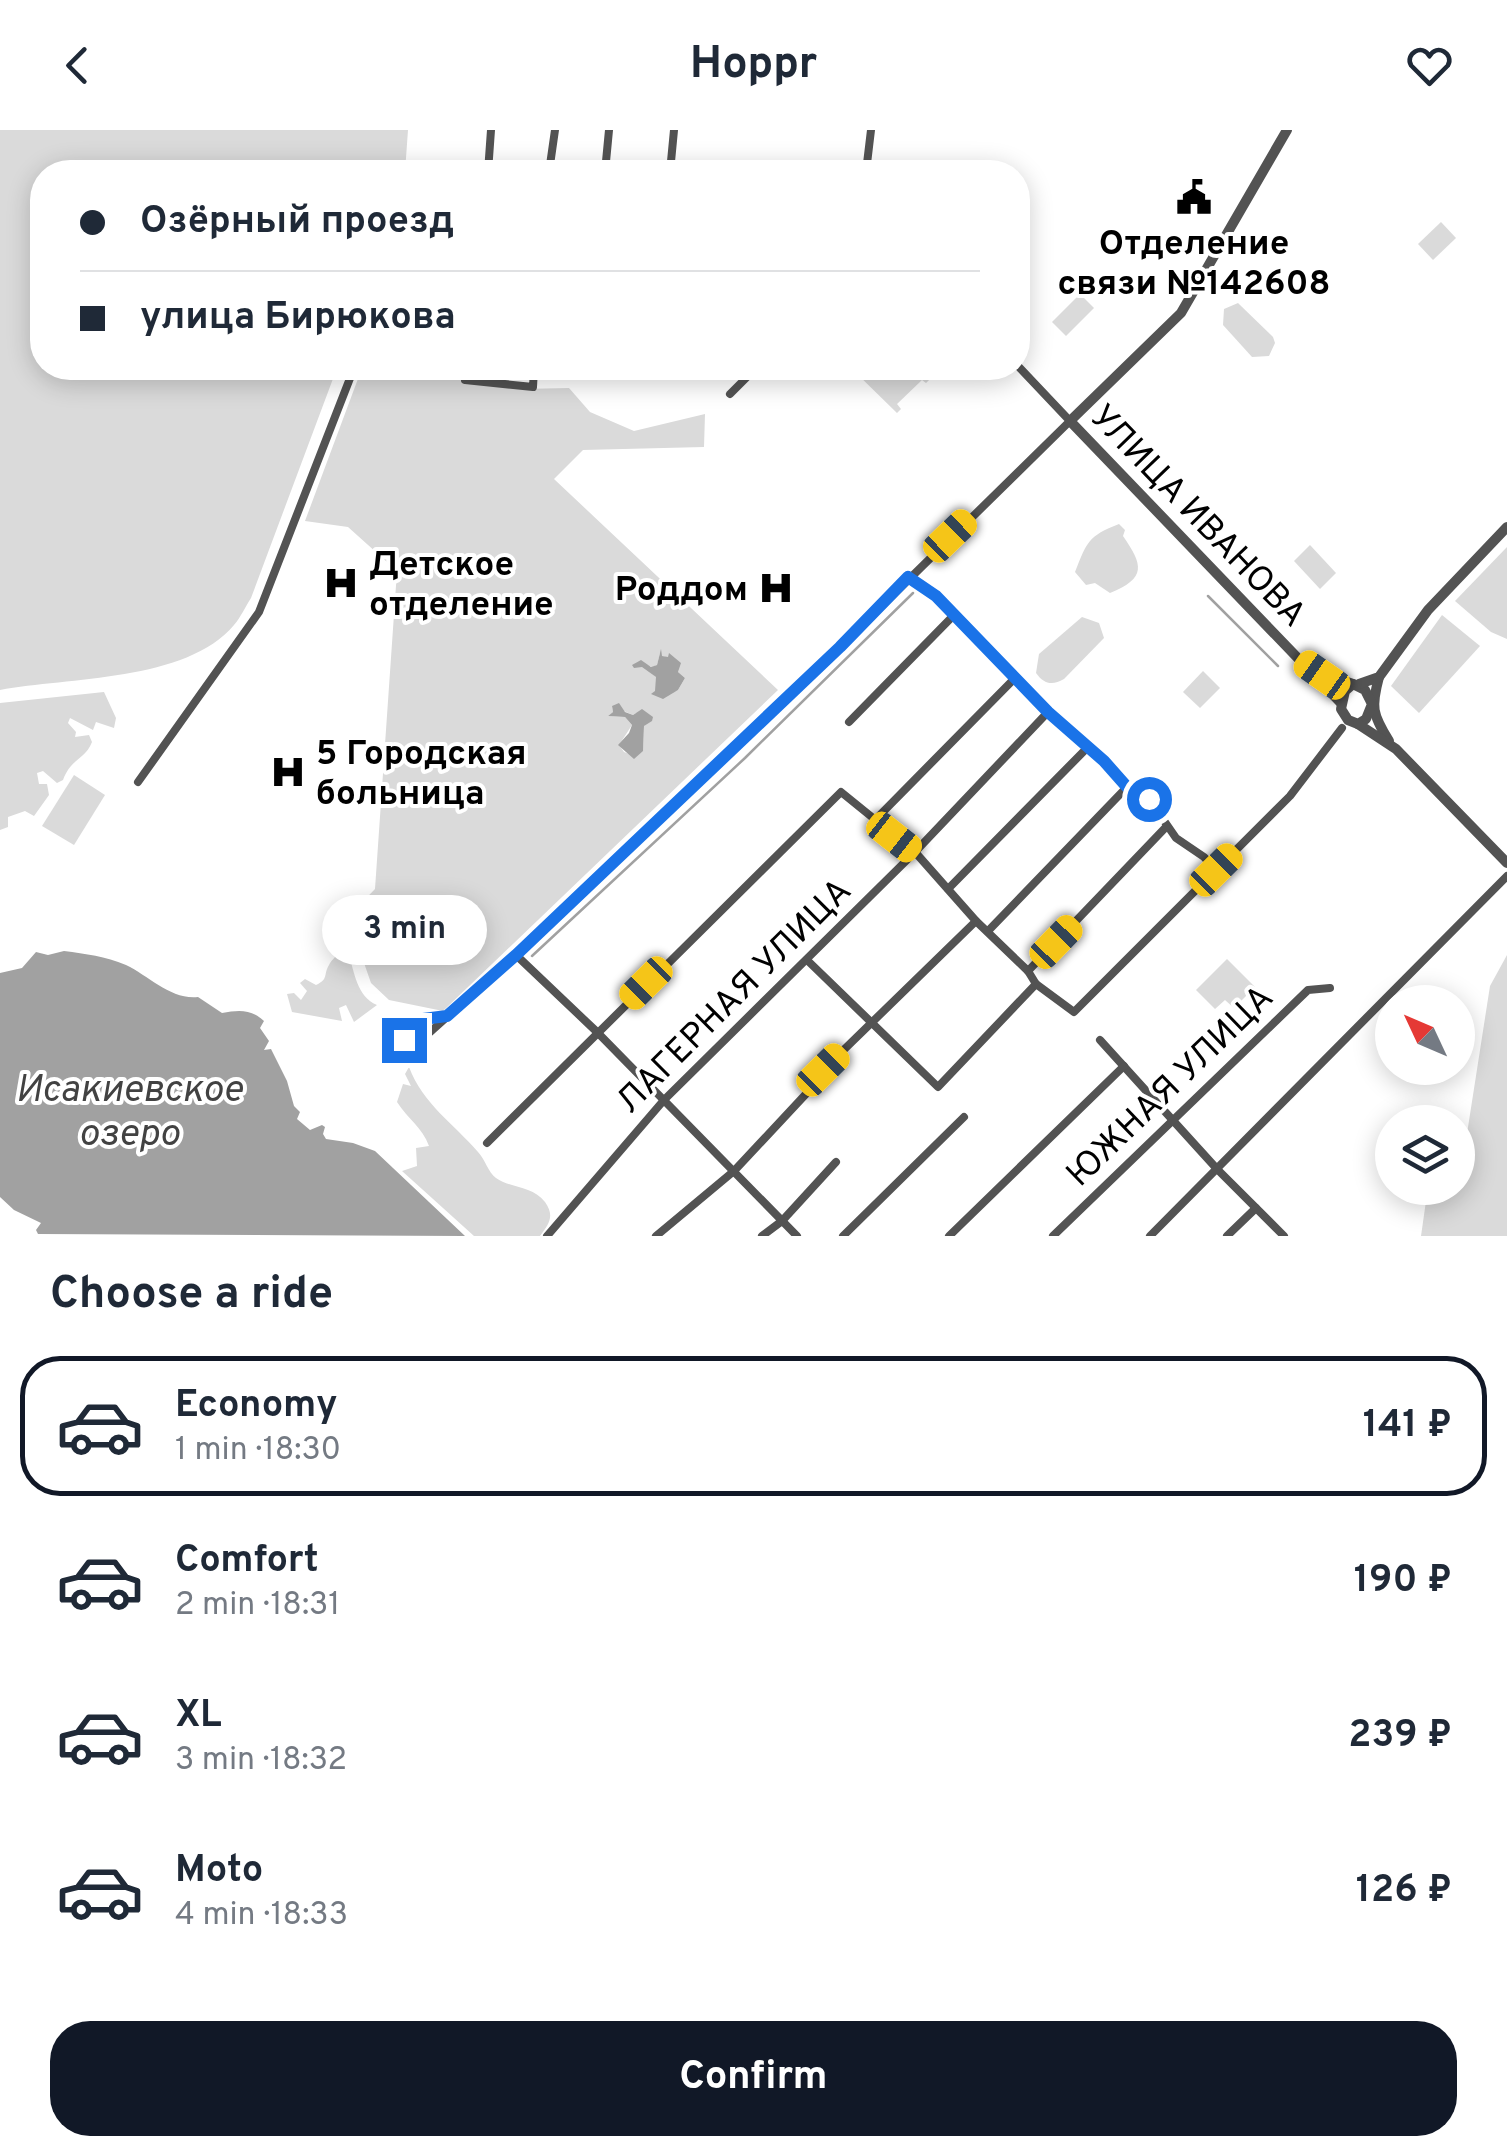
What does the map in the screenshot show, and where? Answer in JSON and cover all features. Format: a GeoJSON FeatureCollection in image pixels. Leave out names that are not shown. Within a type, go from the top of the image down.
{"type":"FeatureCollection","features":[{"type":"Feature","properties":{"kind":"street"},"geometry":{"type":"LineString","coordinates":[[488,160],[491,130]]}},
{"type":"Feature","properties":{"kind":"street"},"geometry":{"type":"LineString","coordinates":[[551,160],[555,130]]}},
{"type":"Feature","properties":{"kind":"street"},"geometry":{"type":"LineString","coordinates":[[606,160],[610,130]]}},
{"type":"Feature","properties":{"kind":"street"},"geometry":{"type":"LineString","coordinates":[[671,160],[674,130]]}},
{"type":"Feature","properties":{"kind":"street"},"geometry":{"type":"LineString","coordinates":[[867,160],[871,130]]}},
{"type":"Feature","properties":{"kind":"street"},"geometry":{"type":"LineString","coordinates":[[447,1016],[411,1019],[402,1030],[404,1040],[412,1046],[420,1045],[840,647],[1180,313],[1287,130]]}},
{"type":"Feature","properties":{"kind":"street","name":"УЛИЦА ИВАНОВА"},"geometry":{"type":"LineString","coordinates":[[1030,378],[1341,706]]}},
{"type":"Feature","properties":{"kind":"street"},"geometry":{"type":"LineString","coordinates":[[138,782],[260,612],[349,380]]}},
{"type":"Feature","properties":{"kind":"street"},"geometry":{"type":"LineString","coordinates":[[466,380],[533,386],[533,380]]}},
{"type":"Feature","properties":{"kind":"street"},"geometry":{"type":"LineString","coordinates":[[730,394],[744,380]]}},
{"type":"Feature","properties":{"kind":"street"},"geometry":{"type":"LineString","coordinates":[[487,1143],[841,792],[915,852],[1036,984],[1074,1012],[1290,796],[1342,728],[1366,719],[1379,677],[1428,610],[1507,527]]}},
{"type":"Feature","properties":{"kind":"street"},"geometry":{"type":"LineString","coordinates":[[908,577],[936,596],[1048,712],[1127,787],[1149,799],[1166,827],[1216,870]]}},
{"type":"Feature","properties":{"kind":"street"},"geometry":{"type":"LineString","coordinates":[[849,722],[954,615]]}},
{"type":"Feature","properties":{"kind":"street"},"geometry":{"type":"LineString","coordinates":[[1302,662],[1322,675],[1356,684],[1372,704],[1378,724],[1394,747],[1507,862]]}},
{"type":"Feature","properties":{"kind":"street"},"geometry":{"type":"LineString","coordinates":[[1342,728],[1345,692],[1379,677]]}},
{"type":"Feature","properties":{"kind":"street"},"geometry":{"type":"LineString","coordinates":[[874,821],[1016,678]]}},
{"type":"Feature","properties":{"kind":"street"},"geometry":{"type":"LineString","coordinates":[[1341,706],[1348,720],[1394,747]]}},
{"type":"Feature","properties":{"kind":"street","name":"ЛАГЕРНАЯ УЛИЦА"},"geometry":{"type":"LineString","coordinates":[[546,1236],[664,1100],[915,852],[1048,712]]}},
{"type":"Feature","properties":{"kind":"street"},"geometry":{"type":"LineString","coordinates":[[948,889],[1088,747]]}},
{"type":"Feature","properties":{"kind":"street"},"geometry":{"type":"LineString","coordinates":[[989,930],[1127,787]]}},
{"type":"Feature","properties":{"kind":"street"},"geometry":{"type":"LineString","coordinates":[[1028,971],[1166,827]]}},
{"type":"Feature","properties":{"kind":"street"},"geometry":{"type":"LineString","coordinates":[[1150,1236],[1507,876]]}},
{"type":"Feature","properties":{"kind":"street"},"geometry":{"type":"LineString","coordinates":[[656,1236],[734,1171],[819,1080],[823,1070],[976,921]]}},
{"type":"Feature","properties":{"kind":"street"},"geometry":{"type":"LineString","coordinates":[[516,955],[798,1236]]}},
{"type":"Feature","properties":{"kind":"street"},"geometry":{"type":"LineString","coordinates":[[807,960],[938,1087],[1036,984]]}},
{"type":"Feature","properties":{"kind":"street","name":"ЮЖНАЯ УЛИЦА"},"geometry":{"type":"LineString","coordinates":[[1053,1236],[1308,990],[1330,988]]}},
{"type":"Feature","properties":{"kind":"street"},"geometry":{"type":"LineString","coordinates":[[421,1020],[429,1033]]}},
{"type":"Feature","properties":{"kind":"street"},"geometry":{"type":"LineString","coordinates":[[1100,1040],[1284,1236]]}},
{"type":"Feature","properties":{"kind":"street"},"geometry":{"type":"LineString","coordinates":[[949,1236],[1124,1066]]}},
{"type":"Feature","properties":{"kind":"street"},"geometry":{"type":"LineString","coordinates":[[843,1236],[964,1117]]}},
{"type":"Feature","properties":{"kind":"street"},"geometry":{"type":"LineString","coordinates":[[762,1236],[782,1221],[836,1162]]}},
{"type":"Feature","properties":{"kind":"street"},"geometry":{"type":"LineString","coordinates":[[1227,1236],[1256,1208]]}},
{"type":"Feature","properties":{"kind":"shaded area"},"geometry":{"type":"Polygon","coordinates":[[[0,130],[408,130],[406,160],[30,160],[30,380],[333,380],[251,598],[234,625],[213,644],[157,667],[0,690],[0,130]]]}},
{"type":"Feature","properties":{"kind":"shaded area"},"geometry":{"type":"Polygon","coordinates":[[[1441,222],[1456,238],[1433,260],[1418,244],[1441,222]]]}},
{"type":"Feature","properties":{"kind":"shaded area"},"geometry":{"type":"Polygon","coordinates":[[[1080,294],[1094,308],[1066,336],[1052,322],[1080,294]]]}},
{"type":"Feature","properties":{"kind":"shaded area"},"geometry":{"type":"Polygon","coordinates":[[[1238,303],[1273,337],[1275,343],[1269,356],[1252,357],[1223,325],[1224,309],[1238,303]]]}},
{"type":"Feature","properties":{"kind":"shaded area"},"geometry":{"type":"Polygon","coordinates":[[[358,380],[462,380],[519,389],[569,388],[590,412],[634,431],[705,414],[704,447],[583,450],[554,479],[778,690],[443,1011],[389,1000],[371,983],[348,917],[375,889],[397,571],[348,527],[305,521],[358,380]],[[660,653],[657,665],[652,667],[639,662],[656,677],[666,695],[678,690],[685,678],[678,672],[674,659],[660,653]],[[612,706],[613,712],[608,716],[625,717],[632,725],[619,745],[635,756],[643,750],[644,726],[648,722],[636,713],[612,706]]]}},
{"type":"Feature","properties":{"kind":"shaded area"},"geometry":{"type":"Polygon","coordinates":[[[863,380],[922,380],[897,404],[901,409],[897,413],[863,380]]]}},
{"type":"Feature","properties":{"kind":"shaded area"},"geometry":{"type":"Polygon","coordinates":[[[1119,524],[1125,530],[1123,536],[1135,555],[1138,570],[1130,582],[1110,593],[1095,583],[1086,585],[1075,572],[1090,541],[1119,524]]]}},
{"type":"Feature","properties":{"kind":"shaded area"},"geometry":{"type":"Polygon","coordinates":[[[1310,545],[1336,573],[1320,589],[1294,561],[1310,545]]]}},
{"type":"Feature","properties":{"kind":"shaded area"},"geometry":{"type":"Polygon","coordinates":[[[1507,547],[1507,639],[1491,632],[1455,601],[1507,547]]]}},
{"type":"Feature","properties":{"kind":"shaded area"},"geometry":{"type":"Polygon","coordinates":[[[1442,615],[1480,646],[1419,713],[1391,686],[1442,615]]]}},
{"type":"Feature","properties":{"kind":"shaded area"},"geometry":{"type":"Polygon","coordinates":[[[1082,617],[1099,623],[1104,638],[1064,679],[1045,682],[1036,673],[1039,654],[1082,617]]]}},
{"type":"Feature","properties":{"kind":"shaded area"},"geometry":{"type":"Polygon","coordinates":[[[1203,671],[1220,688],[1200,708],[1183,692],[1203,671]]]}},
{"type":"Feature","properties":{"kind":"shaded area"},"geometry":{"type":"Polygon","coordinates":[[[104,692],[116,718],[114,728],[96,722],[93,730],[70,718],[68,723],[76,732],[75,737],[89,735],[89,748],[57,783],[43,771],[37,773],[39,784],[47,784],[49,795],[34,816],[25,811],[8,817],[8,827],[0,830],[0,703],[104,692]]]}},
{"type":"Feature","properties":{"kind":"shaded area"},"geometry":{"type":"Polygon","coordinates":[[[74,775],[105,795],[74,845],[42,826],[74,775]]]}},
{"type":"Feature","properties":{"kind":"shaded area"},"geometry":{"type":"Polygon","coordinates":[[[341,950],[348,953],[360,990],[377,1005],[354,1022],[346,1005],[339,1008],[342,1021],[292,1012],[287,994],[294,993],[301,1000],[307,991],[300,983],[305,979],[316,985],[323,981],[341,950]]]}},
{"type":"Feature","properties":{"kind":"shaded area"},"geometry":{"type":"Polygon","coordinates":[[[1507,955],[1507,1236],[1421,1236],[1425,1205],[1475,1205],[1475,1105],[1471,1105],[1490,986],[1507,955]]]}},
{"type":"Feature","properties":{"kind":"shaded area"},"geometry":{"type":"Polygon","coordinates":[[[1227,959],[1255,987],[1234,1008],[1225,1000],[1215,1009],[1196,990],[1227,959]]]}},
{"type":"Feature","properties":{"kind":"shaded area"},"geometry":{"type":"Polygon","coordinates":[[[409,1067],[431,1103],[478,1152],[493,1175],[545,1202],[550,1220],[540,1236],[474,1236],[402,1171],[417,1166],[416,1148],[429,1146],[397,1102],[403,1084],[411,1086],[405,1074],[409,1067]]]}},
{"type":"Feature","properties":{"kind":"water"},"geometry":{"type":"Polygon","coordinates":[[[661,649],[662,656],[668,657],[669,653],[681,663],[678,672],[685,678],[678,690],[663,699],[651,694],[656,677],[632,665],[641,660],[651,667],[657,665],[661,649]]]}},
{"type":"Feature","properties":{"kind":"water"},"geometry":{"type":"Polygon","coordinates":[[[619,703],[625,712],[633,715],[642,709],[653,717],[644,726],[643,751],[634,759],[618,745],[632,725],[625,717],[608,716],[613,712],[612,706],[619,703]]]}},
{"type":"Feature","properties":{"kind":"water","name":"Исакиевское озеро"},"geometry":{"type":"Polygon","coordinates":[[[64,951],[118,962],[169,991],[198,997],[222,1013],[244,1011],[259,1017],[264,1021],[260,1028],[269,1041],[264,1050],[271,1049],[287,1081],[294,1106],[300,1112],[297,1119],[310,1130],[325,1127],[326,1139],[375,1151],[465,1236],[38,1234],[41,1223],[14,1210],[0,1197],[0,973],[22,968],[36,952],[48,955],[64,951]]]}},
{"type":"Feature","properties":{"kind":"waterway"},"geometry":{"type":"LineString","coordinates":[[532,956],[745,758],[913,593]]}},
{"type":"Feature","properties":{"kind":"waterway"},"geometry":{"type":"LineString","coordinates":[[1208,596],[1278,666]]}},
{"type":"Feature","properties":{"kind":"place","name":"Отделение связи №142608"},"geometry":{"type":"Point","coordinates":[1194,197]}},
{"type":"Feature","properties":{"kind":"place","name":"Детское отделение"},"geometry":{"type":"Point","coordinates":[341,583]}},
{"type":"Feature","properties":{"kind":"place","name":"Роддом"},"geometry":{"type":"Point","coordinates":[776,588]}},
{"type":"Feature","properties":{"kind":"place","name":"5 Городская больница"},"geometry":{"type":"Point","coordinates":[288,772]}},
{"type":"Feature","properties":{"kind":"route"},"geometry":{"type":"LineString","coordinates":[[404,1040],[402,1027],[407,1021],[447,1016],[516,955],[840,647],[908,577],[936,596],[1127,787],[1149,799]]}}]}
